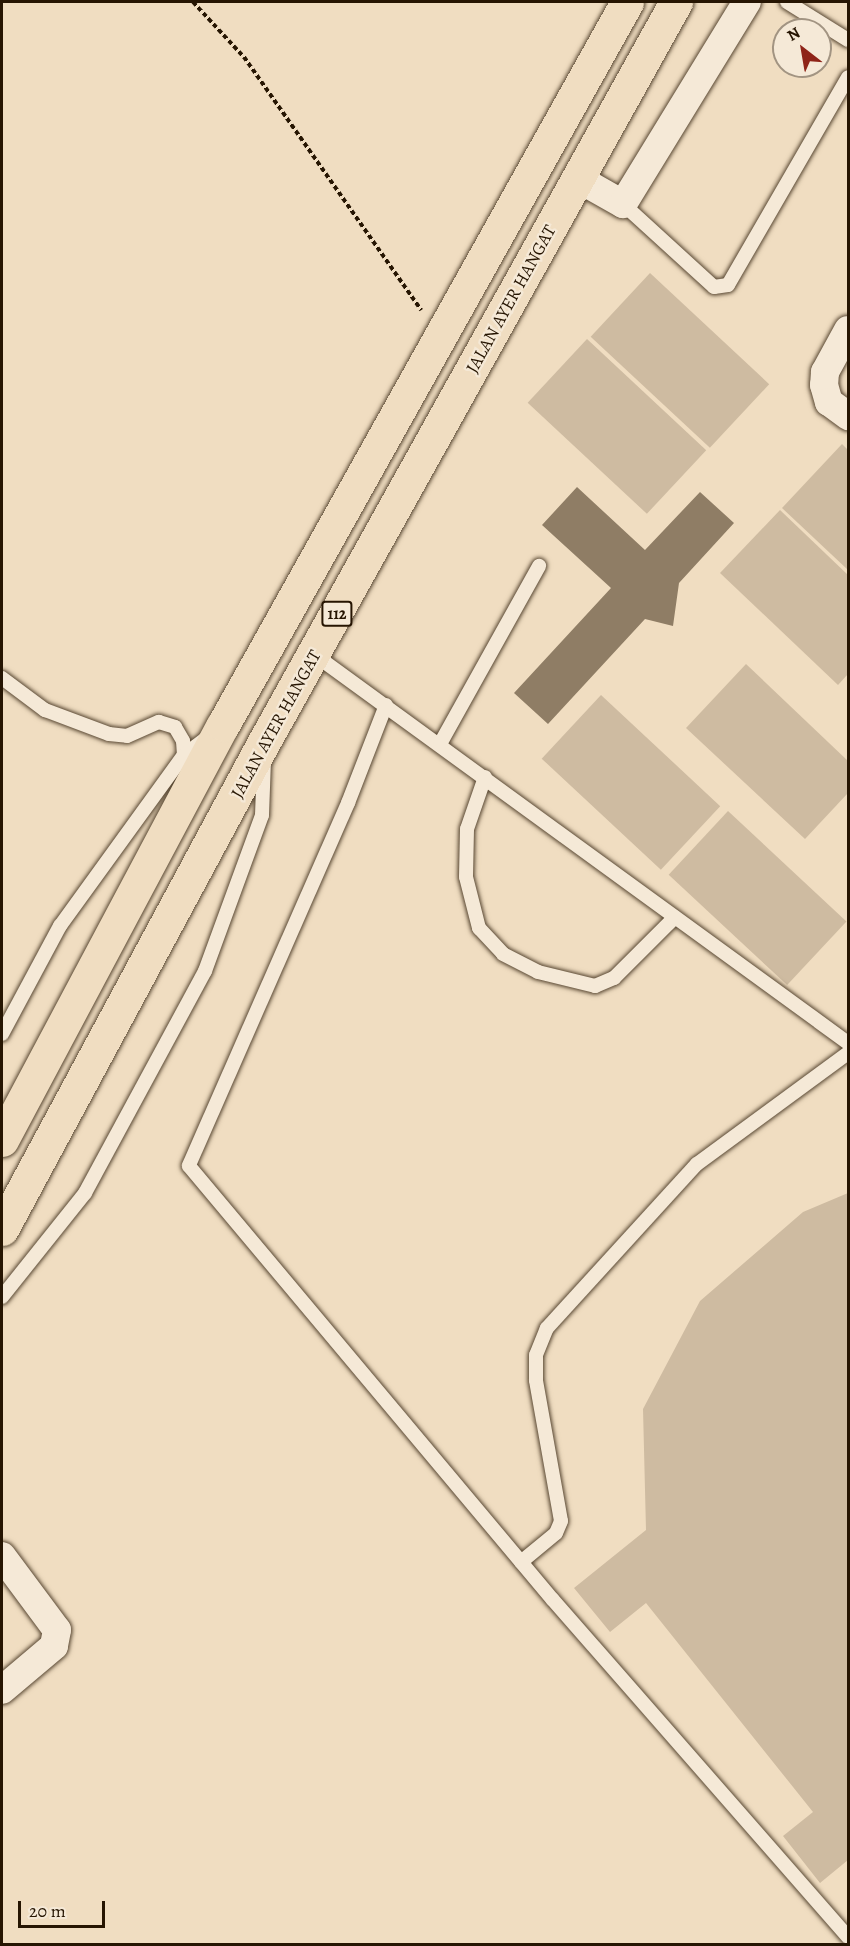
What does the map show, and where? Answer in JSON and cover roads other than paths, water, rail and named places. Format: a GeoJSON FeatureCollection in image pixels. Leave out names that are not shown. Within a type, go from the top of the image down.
{"type":"FeatureCollection","features":[{"type":"Feature","properties":{"kind":"main road","name":"JALAN AYER HANGAT"},"geometry":{"type":"LineString","coordinates":[[2,1229],[265,740],[315,655],[676,2]]}},
{"type":"Feature","properties":{"kind":"main road","name":"112"},"geometry":{"type":"LineString","coordinates":[[2,1140],[223,725],[440,338],[622,3]]}},
{"type":"Feature","properties":{"kind":"street"},"geometry":{"type":"LineString","coordinates":[[577,178],[622,204],[747,2]]}},
{"type":"Feature","properties":{"kind":"street"},"geometry":{"type":"LineString","coordinates":[[849,330],[825,372],[824,385],[829,402],[849,416]]}},
{"type":"Feature","properties":{"kind":"street"},"geometry":{"type":"LineString","coordinates":[[2,1556],[57,1630],[48,1653],[2,1690]]}},
{"type":"Feature","properties":{"kind":"lane"},"geometry":{"type":"LineString","coordinates":[[787,2],[849,40]]}},
{"type":"Feature","properties":{"kind":"lane"},"geometry":{"type":"LineString","coordinates":[[622,204],[714,287],[728,285],[847,82]]}},
{"type":"Feature","properties":{"kind":"lane"},"geometry":{"type":"LineString","coordinates":[[440,744],[539,566]]}},
{"type":"Feature","properties":{"kind":"lane"},"geometry":{"type":"LineString","coordinates":[[315,655],[849,1043]]}},
{"type":"Feature","properties":{"kind":"lane"},"geometry":{"type":"LineString","coordinates":[[2,678],[45,710],[109,734],[128,736],[159,722],[176,727],[183,741],[184,755]]}},
{"type":"Feature","properties":{"kind":"lane"},"geometry":{"type":"LineString","coordinates":[[386,705],[344,813],[189,1166],[521,1562],[849,1937]]}},
{"type":"Feature","properties":{"kind":"lane"},"geometry":{"type":"LineString","coordinates":[[2,1034],[60,926],[184,755],[223,725]]}},
{"type":"Feature","properties":{"kind":"lane"},"geometry":{"type":"LineString","coordinates":[[2,1297],[85,1193],[205,971],[262,815],[265,740]]}},
{"type":"Feature","properties":{"kind":"lane"},"geometry":{"type":"LineString","coordinates":[[485,777],[467,829],[466,877],[479,927],[503,954],[538,972],[595,986],[614,978],[675,917]]}},
{"type":"Feature","properties":{"kind":"lane"},"geometry":{"type":"LineString","coordinates":[[521,1562],[556,1533],[561,1521],[536,1380],[536,1355],[548,1328],[697,1164],[849,1053]]}}]}
